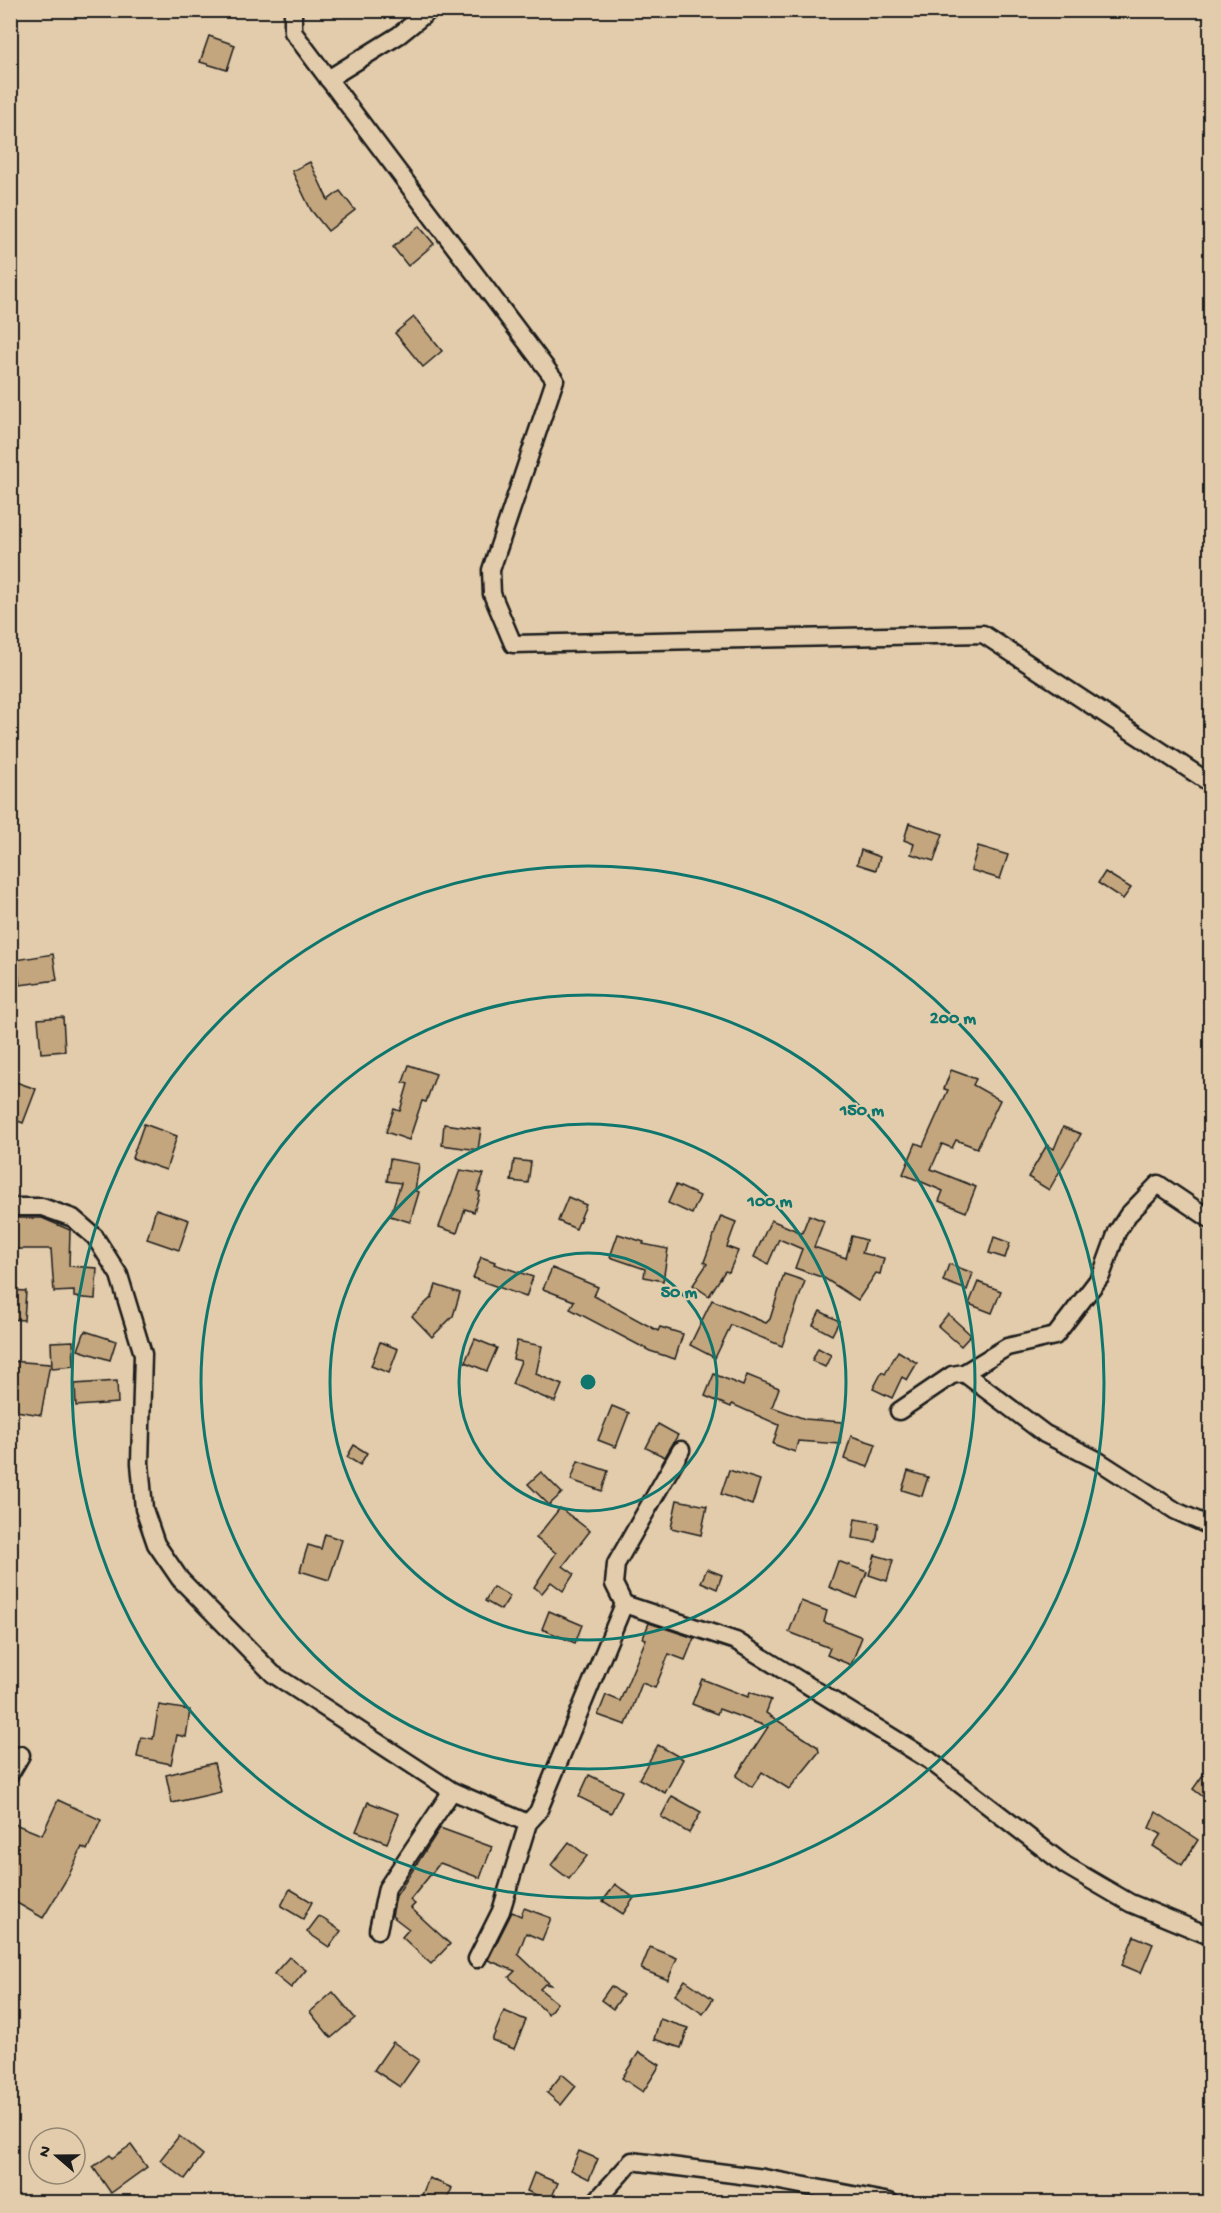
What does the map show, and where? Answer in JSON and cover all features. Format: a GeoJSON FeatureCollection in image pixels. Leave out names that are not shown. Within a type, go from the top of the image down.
{"type":"FeatureCollection","features":[{"type":"Feature","properties":{"kind":"street"},"geometry":{"type":"LineString","coordinates":[[293,10],[293,32],[555,380],[491,570],[492,594],[513,644],[983,634],[1210,783]]}},
{"type":"Feature","properties":{"kind":"street"},"geometry":{"type":"LineString","coordinates":[[328,79],[399,35],[430,10]]}},
{"type":"Feature","properties":{"kind":"street"},"geometry":{"type":"LineString","coordinates":[[899,1411],[952,1375],[964,1372],[1007,1347],[1055,1336],[1101,1276],[1117,1232],[1128,1215],[1158,1184],[1210,1219]]}},
{"type":"Feature","properties":{"kind":"street"},"geometry":{"type":"LineString","coordinates":[[10,1207],[42,1207],[73,1218],[95,1237],[119,1275],[143,1354],[140,1463],[144,1509],[156,1544],[180,1580],[273,1674],[452,1791],[528,1823]]}},
{"type":"Feature","properties":{"kind":"street"},"geometry":{"type":"LineString","coordinates":[[964,1372],[1045,1434],[1097,1460],[1176,1510],[1210,1526]]}},
{"type":"Feature","properties":{"kind":"street"},"geometry":{"type":"LineString","coordinates":[[681,1450],[616,1564],[614,1584],[624,1604],[736,1641],[929,1760],[1065,1865],[1130,1903],[1210,1936]]}},
{"type":"Feature","properties":{"kind":"street"},"geometry":{"type":"LineString","coordinates":[[477,1959],[501,1911],[528,1823],[538,1812],[624,1604]]}},
{"type":"Feature","properties":{"kind":"street"},"geometry":{"type":"LineString","coordinates":[[10,1774],[21,1755]]}},
{"type":"Feature","properties":{"kind":"street"},"geometry":{"type":"LineString","coordinates":[[378,1930],[387,1888],[452,1791]]}},
{"type":"Feature","properties":{"kind":"street"},"geometry":{"type":"LineString","coordinates":[[595,2202],[632,2161],[764,2178],[890,2202]]}},
{"type":"Feature","properties":{"kind":"building"},"geometry":{"type":"Polygon","coordinates":[[[209,36],[235,45],[227,70],[200,62],[209,36]]]}},
{"type":"Feature","properties":{"kind":"building"},"geometry":{"type":"Polygon","coordinates":[[[310,162],[328,200],[340,191],[355,210],[328,231],[311,210],[292,171],[310,162]]]}},
{"type":"Feature","properties":{"kind":"building"},"geometry":{"type":"Polygon","coordinates":[[[419,226],[434,244],[408,266],[393,247],[419,226]]]}},
{"type":"Feature","properties":{"kind":"building"},"geometry":{"type":"Polygon","coordinates":[[[414,317],[442,351],[423,367],[395,333],[414,317]]]}},
{"type":"Feature","properties":{"kind":"building"},"geometry":{"type":"Polygon","coordinates":[[[909,823],[943,834],[934,861],[911,854],[914,844],[904,840],[909,823]]]}},
{"type":"Feature","properties":{"kind":"building"},"geometry":{"type":"Polygon","coordinates":[[[978,846],[1008,855],[1000,879],[971,870],[978,846]]]}},
{"type":"Feature","properties":{"kind":"building"},"geometry":{"type":"Polygon","coordinates":[[[861,850],[880,857],[876,870],[857,864],[861,850]]]}},
{"type":"Feature","properties":{"kind":"building"},"geometry":{"type":"Polygon","coordinates":[[[1105,872],[1131,888],[1123,899],[1098,883],[1105,872]]]}},
{"type":"Feature","properties":{"kind":"building"},"geometry":{"type":"Polygon","coordinates":[[[53,954],[57,980],[20,985],[16,960],[53,954]]]}},
{"type":"Feature","properties":{"kind":"building"},"geometry":{"type":"Polygon","coordinates":[[[63,1017],[65,1051],[41,1053],[38,1019],[63,1017]]]}},
{"type":"Feature","properties":{"kind":"building"},"geometry":{"type":"Polygon","coordinates":[[[409,1065],[436,1074],[426,1102],[422,1101],[409,1140],[386,1132],[394,1109],[400,1111],[408,1084],[403,1082],[409,1065]]]}},
{"type":"Feature","properties":{"kind":"building"},"geometry":{"type":"Polygon","coordinates":[[[951,1070],[976,1079],[973,1085],[1000,1100],[977,1148],[956,1140],[952,1148],[942,1144],[931,1169],[976,1187],[966,1212],[939,1201],[943,1191],[903,1174],[916,1143],[923,1146],[948,1090],[944,1089],[951,1070]]]}},
{"type":"Feature","properties":{"kind":"building"},"geometry":{"type":"Polygon","coordinates":[[[10,1080],[36,1089],[23,1123],[10,1118],[10,1080]]]}},
{"type":"Feature","properties":{"kind":"building"},"geometry":{"type":"Polygon","coordinates":[[[144,1124],[177,1136],[166,1170],[132,1158],[144,1124]]]}},
{"type":"Feature","properties":{"kind":"building"},"geometry":{"type":"Polygon","coordinates":[[[444,1124],[481,1129],[478,1150],[442,1145],[444,1124]]]}},
{"type":"Feature","properties":{"kind":"building"},"geometry":{"type":"Polygon","coordinates":[[[1063,1127],[1081,1134],[1049,1190],[1028,1177],[1047,1145],[1054,1149],[1063,1127]]]}},
{"type":"Feature","properties":{"kind":"building"},"geometry":{"type":"Polygon","coordinates":[[[390,1159],[419,1164],[415,1191],[419,1192],[410,1222],[390,1216],[401,1183],[387,1181],[390,1159]]]}},
{"type":"Feature","properties":{"kind":"building"},"geometry":{"type":"Polygon","coordinates":[[[514,1160],[531,1162],[528,1183],[511,1181],[514,1160]]]}},
{"type":"Feature","properties":{"kind":"building"},"geometry":{"type":"Polygon","coordinates":[[[460,1170],[484,1174],[477,1191],[480,1192],[474,1212],[465,1209],[457,1233],[439,1227],[460,1170]]]}},
{"type":"Feature","properties":{"kind":"building"},"geometry":{"type":"Polygon","coordinates":[[[676,1185],[700,1196],[692,1214],[668,1203],[676,1185]]]}},
{"type":"Feature","properties":{"kind":"building"},"geometry":{"type":"Polygon","coordinates":[[[568,1197],[586,1205],[576,1229],[558,1221],[568,1197]]]}},
{"type":"Feature","properties":{"kind":"building"},"geometry":{"type":"Polygon","coordinates":[[[156,1209],[189,1220],[179,1250],[147,1239],[156,1209]]]}},
{"type":"Feature","properties":{"kind":"building"},"geometry":{"type":"Polygon","coordinates":[[[809,1215],[824,1221],[814,1247],[846,1258],[852,1236],[866,1240],[862,1253],[884,1258],[880,1274],[876,1273],[858,1300],[824,1278],[795,1268],[802,1249],[779,1239],[768,1264],[754,1257],[771,1220],[802,1233],[809,1215]]]}},
{"type":"Feature","properties":{"kind":"building"},"geometry":{"type":"Polygon","coordinates":[[[721,1216],[736,1222],[727,1247],[738,1251],[729,1272],[725,1271],[709,1296],[693,1285],[707,1264],[704,1262],[721,1216]]]}},
{"type":"Feature","properties":{"kind":"building"},"geometry":{"type":"Polygon","coordinates":[[[10,1218],[42,1218],[70,1230],[69,1266],[97,1268],[95,1299],[74,1297],[74,1291],[54,1292],[51,1249],[10,1249],[10,1218]]]}},
{"type":"Feature","properties":{"kind":"building"},"geometry":{"type":"Polygon","coordinates":[[[618,1234],[644,1242],[643,1244],[668,1249],[663,1281],[644,1277],[645,1269],[610,1257],[618,1234]]]}},
{"type":"Feature","properties":{"kind":"building"},"geometry":{"type":"Polygon","coordinates":[[[994,1237],[1010,1243],[1005,1258],[989,1253],[994,1237]]]}},
{"type":"Feature","properties":{"kind":"building"},"geometry":{"type":"Polygon","coordinates":[[[481,1257],[495,1262],[494,1264],[533,1277],[526,1297],[473,1278],[481,1257]]]}},
{"type":"Feature","properties":{"kind":"building"},"geometry":{"type":"Polygon","coordinates":[[[949,1264],[973,1273],[967,1290],[943,1281],[949,1264]]]}},
{"type":"Feature","properties":{"kind":"building"},"geometry":{"type":"Polygon","coordinates":[[[552,1268],[598,1287],[594,1296],[658,1331],[660,1327],[683,1334],[675,1359],[650,1351],[570,1309],[574,1301],[543,1289],[552,1268]]]}},
{"type":"Feature","properties":{"kind":"building"},"geometry":{"type":"Polygon","coordinates":[[[784,1274],[805,1281],[782,1346],[731,1325],[715,1358],[690,1345],[712,1300],[766,1323],[770,1319],[784,1274]]]}},
{"type":"Feature","properties":{"kind":"building"},"geometry":{"type":"Polygon","coordinates":[[[978,1282],[1001,1291],[992,1313],[969,1304],[978,1282]]]}},
{"type":"Feature","properties":{"kind":"building"},"geometry":{"type":"Polygon","coordinates":[[[436,1285],[460,1293],[453,1316],[432,1337],[412,1316],[432,1297],[436,1285]]]}},
{"type":"Feature","properties":{"kind":"building"},"geometry":{"type":"Polygon","coordinates":[[[10,1290],[26,1291],[24,1320],[10,1319],[10,1290]]]}},
{"type":"Feature","properties":{"kind":"building"},"geometry":{"type":"Polygon","coordinates":[[[820,1311],[839,1321],[832,1335],[813,1325],[820,1311]]]}},
{"type":"Feature","properties":{"kind":"building"},"geometry":{"type":"Polygon","coordinates":[[[948,1314],[971,1335],[961,1346],[938,1326],[948,1314]]]}},
{"type":"Feature","properties":{"kind":"building"},"geometry":{"type":"Polygon","coordinates":[[[85,1331],[116,1341],[110,1360],[78,1350],[85,1331]]]}},
{"type":"Feature","properties":{"kind":"building"},"geometry":{"type":"Polygon","coordinates":[[[475,1339],[497,1348],[487,1371],[465,1362],[475,1339]]]}},
{"type":"Feature","properties":{"kind":"building"},"geometry":{"type":"Polygon","coordinates":[[[73,1341],[74,1366],[52,1368],[51,1342],[73,1341]]]}},
{"type":"Feature","properties":{"kind":"building"},"geometry":{"type":"Polygon","coordinates":[[[517,1341],[542,1346],[536,1374],[562,1385],[555,1402],[512,1384],[521,1361],[513,1359],[517,1341]]]}},
{"type":"Feature","properties":{"kind":"building"},"geometry":{"type":"Polygon","coordinates":[[[380,1342],[398,1349],[389,1373],[371,1366],[380,1342]]]}},
{"type":"Feature","properties":{"kind":"building"},"geometry":{"type":"Polygon","coordinates":[[[818,1348],[831,1355],[825,1367],[812,1361],[818,1348]]]}},
{"type":"Feature","properties":{"kind":"building"},"geometry":{"type":"Polygon","coordinates":[[[898,1351],[917,1363],[907,1380],[902,1377],[892,1398],[873,1389],[882,1372],[885,1374],[898,1351]]]}},
{"type":"Feature","properties":{"kind":"building"},"geometry":{"type":"Polygon","coordinates":[[[10,1361],[50,1364],[41,1415],[10,1410],[10,1361]]]}},
{"type":"Feature","properties":{"kind":"building"},"geometry":{"type":"Polygon","coordinates":[[[714,1374],[743,1386],[747,1375],[779,1388],[772,1407],[805,1419],[842,1422],[840,1444],[798,1441],[795,1452],[773,1444],[779,1425],[732,1404],[731,1407],[705,1396],[714,1374]]]}},
{"type":"Feature","properties":{"kind":"building"},"geometry":{"type":"Polygon","coordinates":[[[117,1381],[118,1403],[76,1406],[75,1384],[117,1381]]]}},
{"type":"Feature","properties":{"kind":"building"},"geometry":{"type":"Polygon","coordinates":[[[612,1406],[629,1413],[616,1447],[598,1440],[612,1406]]]}},
{"type":"Feature","properties":{"kind":"building"},"geometry":{"type":"Polygon","coordinates":[[[658,1424],[678,1435],[665,1457],[646,1448],[658,1424]]]}},
{"type":"Feature","properties":{"kind":"building"},"geometry":{"type":"Polygon","coordinates":[[[851,1436],[876,1444],[868,1467],[844,1459],[851,1436]]]}},
{"type":"Feature","properties":{"kind":"building"},"geometry":{"type":"Polygon","coordinates":[[[354,1445],[367,1453],[360,1465],[347,1457],[354,1445]]]}},
{"type":"Feature","properties":{"kind":"building"},"geometry":{"type":"Polygon","coordinates":[[[578,1461],[608,1471],[602,1491],[571,1480],[578,1461]]]}},
{"type":"Feature","properties":{"kind":"building"},"geometry":{"type":"Polygon","coordinates":[[[729,1470],[760,1480],[752,1505],[721,1494],[729,1470]]]}},
{"type":"Feature","properties":{"kind":"building"},"geometry":{"type":"Polygon","coordinates":[[[908,1471],[928,1477],[922,1496],[902,1490],[908,1471]]]}},
{"type":"Feature","properties":{"kind":"building"},"geometry":{"type":"Polygon","coordinates":[[[541,1472],[562,1493],[549,1505],[528,1484],[541,1472]]]}},
{"type":"Feature","properties":{"kind":"building"},"geometry":{"type":"Polygon","coordinates":[[[677,1500],[707,1506],[701,1535],[671,1528],[677,1500]]]}},
{"type":"Feature","properties":{"kind":"building"},"geometry":{"type":"Polygon","coordinates":[[[560,1508],[590,1531],[563,1566],[574,1574],[563,1591],[551,1582],[542,1593],[534,1587],[556,1553],[536,1538],[560,1508]]]}},
{"type":"Feature","properties":{"kind":"building"},"geometry":{"type":"Polygon","coordinates":[[[855,1519],[879,1523],[876,1542],[852,1538],[855,1519]]]}},
{"type":"Feature","properties":{"kind":"building"},"geometry":{"type":"Polygon","coordinates":[[[325,1534],[342,1540],[329,1580],[300,1571],[308,1545],[321,1549],[325,1534]]]}},
{"type":"Feature","properties":{"kind":"building"},"geometry":{"type":"Polygon","coordinates":[[[875,1555],[893,1560],[887,1581],[869,1575],[875,1555]]]}},
{"type":"Feature","properties":{"kind":"building"},"geometry":{"type":"Polygon","coordinates":[[[838,1561],[867,1572],[857,1598],[829,1587],[838,1561]]]}},
{"type":"Feature","properties":{"kind":"building"},"geometry":{"type":"Polygon","coordinates":[[[707,1569],[722,1575],[717,1589],[701,1582],[707,1569]]]}},
{"type":"Feature","properties":{"kind":"building"},"geometry":{"type":"Polygon","coordinates":[[[493,1587],[510,1596],[501,1610],[485,1601],[493,1587]]]}},
{"type":"Feature","properties":{"kind":"building"},"geometry":{"type":"Polygon","coordinates":[[[801,1601],[827,1611],[824,1622],[862,1637],[851,1665],[827,1655],[830,1648],[789,1632],[801,1601]]]}},
{"type":"Feature","properties":{"kind":"building"},"geometry":{"type":"Polygon","coordinates":[[[549,1611],[582,1625],[575,1643],[542,1629],[549,1611]]]}},
{"type":"Feature","properties":{"kind":"building"},"geometry":{"type":"Polygon","coordinates":[[[649,1623],[694,1638],[685,1660],[669,1654],[655,1688],[642,1683],[626,1725],[598,1715],[606,1695],[620,1701],[646,1639],[643,1638],[649,1623]]]}},
{"type":"Feature","properties":{"kind":"building"},"geometry":{"type":"Polygon","coordinates":[[[702,1679],[748,1697],[750,1692],[771,1700],[766,1713],[818,1747],[819,1752],[789,1789],[762,1772],[752,1787],[736,1776],[768,1727],[719,1709],[717,1714],[692,1704],[702,1679]]]}},
{"type":"Feature","properties":{"kind":"building"},"geometry":{"type":"Polygon","coordinates":[[[159,1705],[190,1710],[186,1737],[177,1735],[171,1764],[137,1757],[141,1737],[153,1739],[159,1705]]]}},
{"type":"Feature","properties":{"kind":"building"},"geometry":{"type":"Polygon","coordinates":[[[658,1745],[683,1759],[665,1793],[639,1779],[658,1745]]]}},
{"type":"Feature","properties":{"kind":"building"},"geometry":{"type":"Polygon","coordinates":[[[214,1763],[221,1792],[172,1803],[166,1775],[214,1763]]]}},
{"type":"Feature","properties":{"kind":"building"},"geometry":{"type":"Polygon","coordinates":[[[1210,1765],[1210,1802],[1193,1789],[1210,1765]]]}},
{"type":"Feature","properties":{"kind":"building"},"geometry":{"type":"Polygon","coordinates":[[[589,1775],[622,1791],[611,1813],[579,1797],[589,1775]]]}},
{"type":"Feature","properties":{"kind":"building"},"geometry":{"type":"Polygon","coordinates":[[[672,1796],[701,1812],[689,1833],[661,1817],[672,1796]]]}},
{"type":"Feature","properties":{"kind":"building"},"geometry":{"type":"Polygon","coordinates":[[[58,1800],[101,1820],[87,1850],[82,1847],[69,1875],[43,1918],[10,1899],[10,1822],[42,1835],[58,1800]]]}},
{"type":"Feature","properties":{"kind":"building"},"geometry":{"type":"Polygon","coordinates":[[[368,1802],[399,1814],[387,1843],[356,1831],[368,1802]]]}},
{"type":"Feature","properties":{"kind":"building"},"geometry":{"type":"Polygon","coordinates":[[[1156,1812],[1198,1840],[1182,1865],[1153,1846],[1161,1834],[1149,1828],[1156,1812]]]}},
{"type":"Feature","properties":{"kind":"building"},"geometry":{"type":"Polygon","coordinates":[[[440,1828],[492,1847],[480,1878],[440,1863],[410,1900],[415,1904],[411,1908],[450,1944],[431,1964],[402,1937],[409,1929],[392,1916],[396,1896],[440,1828]]]}},
{"type":"Feature","properties":{"kind":"building"},"geometry":{"type":"Polygon","coordinates":[[[569,1842],[587,1856],[569,1879],[551,1865],[569,1842]]]}},
{"type":"Feature","properties":{"kind":"building"},"geometry":{"type":"Polygon","coordinates":[[[615,1884],[634,1898],[623,1914],[603,1901],[615,1884]]]}},
{"type":"Feature","properties":{"kind":"building"},"geometry":{"type":"Polygon","coordinates":[[[290,1889],[312,1902],[303,1919],[281,1906],[290,1889]]]}},
{"type":"Feature","properties":{"kind":"building"},"geometry":{"type":"Polygon","coordinates":[[[524,1908],[551,1918],[542,1940],[526,1933],[518,1954],[551,1985],[545,1984],[540,1989],[557,2003],[548,2014],[509,1977],[515,1971],[488,1960],[512,1912],[521,1916],[524,1908]]]}},
{"type":"Feature","properties":{"kind":"building"},"geometry":{"type":"Polygon","coordinates":[[[319,1916],[341,1931],[329,1947],[307,1932],[319,1916]]]}},
{"type":"Feature","properties":{"kind":"building"},"geometry":{"type":"Polygon","coordinates":[[[1134,1936],[1153,1944],[1141,1973],[1122,1965],[1134,1936]]]}},
{"type":"Feature","properties":{"kind":"building"},"geometry":{"type":"Polygon","coordinates":[[[650,1947],[677,1958],[668,1980],[641,1969],[650,1947]]]}},
{"type":"Feature","properties":{"kind":"building"},"geometry":{"type":"Polygon","coordinates":[[[289,1957],[306,1970],[291,1988],[274,1974],[289,1957]]]}},
{"type":"Feature","properties":{"kind":"building"},"geometry":{"type":"Polygon","coordinates":[[[685,1980],[713,1999],[703,2014],[675,1995],[685,1980]]]}},
{"type":"Feature","properties":{"kind":"building"},"geometry":{"type":"Polygon","coordinates":[[[611,1986],[623,1995],[613,2009],[601,2000],[611,1986]]]}},
{"type":"Feature","properties":{"kind":"building"},"geometry":{"type":"Polygon","coordinates":[[[333,1992],[355,2018],[331,2038],[310,2012],[333,1992]]]}},
{"type":"Feature","properties":{"kind":"building"},"geometry":{"type":"Polygon","coordinates":[[[504,2011],[526,2020],[514,2049],[492,2040],[504,2011]]]}},
{"type":"Feature","properties":{"kind":"building"},"geometry":{"type":"Polygon","coordinates":[[[660,2019],[688,2028],[681,2048],[654,2039],[660,2019]]]}},
{"type":"Feature","properties":{"kind":"building"},"geometry":{"type":"Polygon","coordinates":[[[393,2042],[419,2060],[400,2087],[374,2070],[393,2042]]]}},
{"type":"Feature","properties":{"kind":"building"},"geometry":{"type":"Polygon","coordinates":[[[639,2052],[660,2065],[643,2092],[622,2078],[639,2052]]]}},
{"type":"Feature","properties":{"kind":"building"},"geometry":{"type":"Polygon","coordinates":[[[562,2074],[576,2086],[561,2105],[547,2093],[562,2074]]]}},
{"type":"Feature","properties":{"kind":"building"},"geometry":{"type":"Polygon","coordinates":[[[179,2136],[203,2155],[185,2179],[160,2160],[179,2136]]]}},
{"type":"Feature","properties":{"kind":"building"},"geometry":{"type":"Polygon","coordinates":[[[131,2145],[147,2167],[111,2193],[93,2167],[110,2155],[112,2158],[131,2145]]]}},
{"type":"Feature","properties":{"kind":"building"},"geometry":{"type":"Polygon","coordinates":[[[579,2151],[598,2159],[589,2179],[571,2170],[579,2151]]]}},
{"type":"Feature","properties":{"kind":"building"},"geometry":{"type":"Polygon","coordinates":[[[534,2173],[558,2183],[550,2201],[527,2191],[534,2173]]]}},
{"type":"Feature","properties":{"kind":"building"},"geometry":{"type":"Polygon","coordinates":[[[429,2178],[452,2188],[446,2202],[422,2195],[429,2178]]]}}]}
